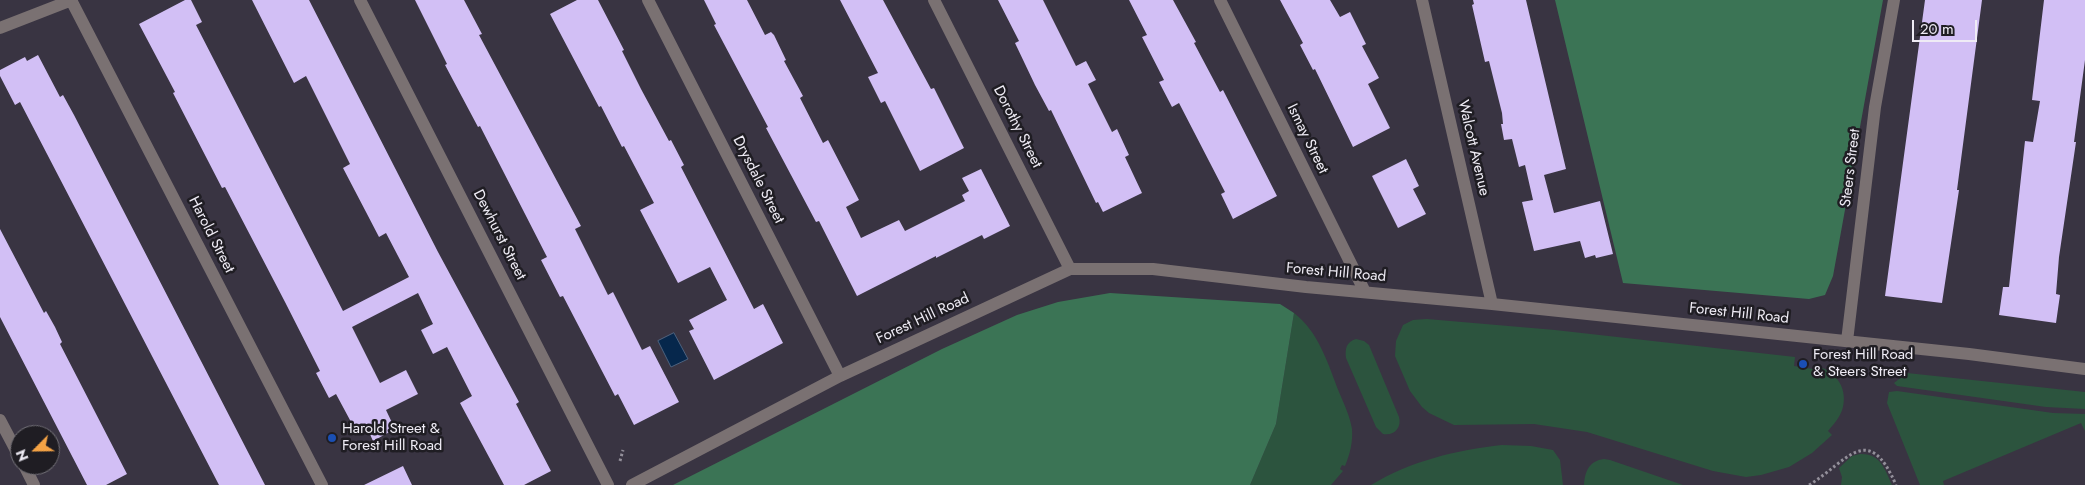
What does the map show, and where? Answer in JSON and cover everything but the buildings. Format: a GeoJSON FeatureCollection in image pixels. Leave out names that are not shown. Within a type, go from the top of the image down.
{"type":"FeatureCollection","features":[{"type":"Feature","properties":{"kind":"street"},"geometry":{"type":"LineString","coordinates":[[0,28],[72,0]]}},
{"type":"Feature","properties":{"kind":"street","name":"Harold Street"},"geometry":{"type":"LineString","coordinates":[[72,0],[322,485]]}},
{"type":"Feature","properties":{"kind":"street","name":"Dewhurst Street"},"geometry":{"type":"LineString","coordinates":[[360,0],[608,485]]}},
{"type":"Feature","properties":{"kind":"street","name":"Drysdale Street"},"geometry":{"type":"LineString","coordinates":[[648,0],[840,376]]}},
{"type":"Feature","properties":{"kind":"street","name":"Dorothy Street"},"geometry":{"type":"LineString","coordinates":[[934,0],[1070,268]]}},
{"type":"Feature","properties":{"kind":"street","name":"Ismay Street"},"geometry":{"type":"LineString","coordinates":[[1220,0],[1364,292]]}},
{"type":"Feature","properties":{"kind":"street","name":"Walcott Avenue"},"geometry":{"type":"LineString","coordinates":[[1422,0],[1492,304]]}},
{"type":"Feature","properties":{"kind":"street","name":"Steers Street"},"geometry":{"type":"LineString","coordinates":[[1848,342],[1875,107],[1894,0]]}},
{"type":"Feature","properties":{"kind":"street","name":"Forest Hill Road"},"geometry":{"type":"LineString","coordinates":[[632,485],[840,376],[1070,268],[1154,269],[1306,287],[1492,304],[2085,369]]}},
{"type":"Feature","properties":{"kind":"street"},"geometry":{"type":"LineString","coordinates":[[0,420],[10,439]]}},
{"type":"Feature","properties":{"kind":"path"},"geometry":{"type":"LineString","coordinates":[[620,461],[623,450]]}},
{"type":"Feature","properties":{"kind":"path"},"geometry":{"type":"LineString","coordinates":[[1809,485],[1850,454],[1866,451],[1876,454],[1881,458],[1896,485]]}},
{"type":"Feature","properties":{"kind":"green space"},"geometry":{"type":"Polygon","coordinates":[[[1555,0],[1883,0],[1833,276],[1825,295],[1809,299],[1623,283],[1555,0]]]}},
{"type":"Feature","properties":{"kind":"green space"},"geometry":{"type":"Polygon","coordinates":[[[1110,293],[1280,304],[1294,313],[1276,424],[1250,485],[673,485],[942,349],[1017,315],[1058,302],[1110,293]]]}},
{"type":"Feature","properties":{"kind":"green space"},"geometry":{"type":"Polygon","coordinates":[[[1294,313],[1310,329],[1322,349],[1347,410],[1352,429],[1350,452],[1345,466],[1342,465],[1340,469],[1343,471],[1331,485],[1250,485],[1276,424],[1294,313]]]}},
{"type":"Feature","properties":{"kind":"green space"},"geometry":{"type":"Polygon","coordinates":[[[1427,319],[1555,330],[1795,357],[1794,366],[1813,369],[1814,366],[1821,367],[1838,379],[1843,392],[1843,407],[1839,417],[1828,431],[1832,435],[1812,453],[1789,467],[1746,477],[1713,471],[1587,432],[1534,424],[1454,425],[1429,413],[1422,407],[1410,391],[1395,356],[1396,341],[1403,325],[1413,320],[1427,319]]]}},
{"type":"Feature","properties":{"kind":"green space"},"geometry":{"type":"Polygon","coordinates":[[[1356,339],[1364,341],[1369,345],[1399,417],[1398,428],[1391,434],[1383,434],[1376,427],[1346,358],[1347,346],[1356,339]]]}},
{"type":"Feature","properties":{"kind":"green space"},"geometry":{"type":"Polygon","coordinates":[[[1907,373],[2085,392],[2085,409],[2046,407],[1897,386],[1894,383],[1907,373]]]}},
{"type":"Feature","properties":{"kind":"green space"},"geometry":{"type":"Polygon","coordinates":[[[1897,391],[2053,413],[2085,414],[2085,431],[2081,423],[1943,481],[1944,485],[1920,485],[1887,403],[1889,392],[1897,391]]]}},
{"type":"Feature","properties":{"kind":"green space"},"geometry":{"type":"Polygon","coordinates":[[[1502,445],[1531,446],[1553,450],[1560,460],[1563,485],[1371,485],[1402,469],[1434,458],[1502,445]]]}},
{"type":"Feature","properties":{"kind":"green space"},"geometry":{"type":"Polygon","coordinates":[[[1867,454],[1877,459],[1884,468],[1892,485],[1841,485],[1842,477],[1839,468],[1852,456],[1867,454]]]}},
{"type":"Feature","properties":{"kind":"green space"},"geometry":{"type":"Polygon","coordinates":[[[1604,459],[1683,485],[1584,485],[1585,475],[1591,464],[1604,459]]]}},
{"type":"Feature","properties":{"kind":"water"},"geometry":{"type":"Polygon","coordinates":[[[674,333],[688,359],[671,367],[658,341],[674,333]]]}},
{"type":"Feature","properties":{"kind":"place","name":"Forest Hill Road & Steers Street"},"geometry":{"type":"Point","coordinates":[1803,364]}},
{"type":"Feature","properties":{"kind":"place","name":"Harold Street & Forest Hill Road"},"geometry":{"type":"Point","coordinates":[332,438]}}]}
